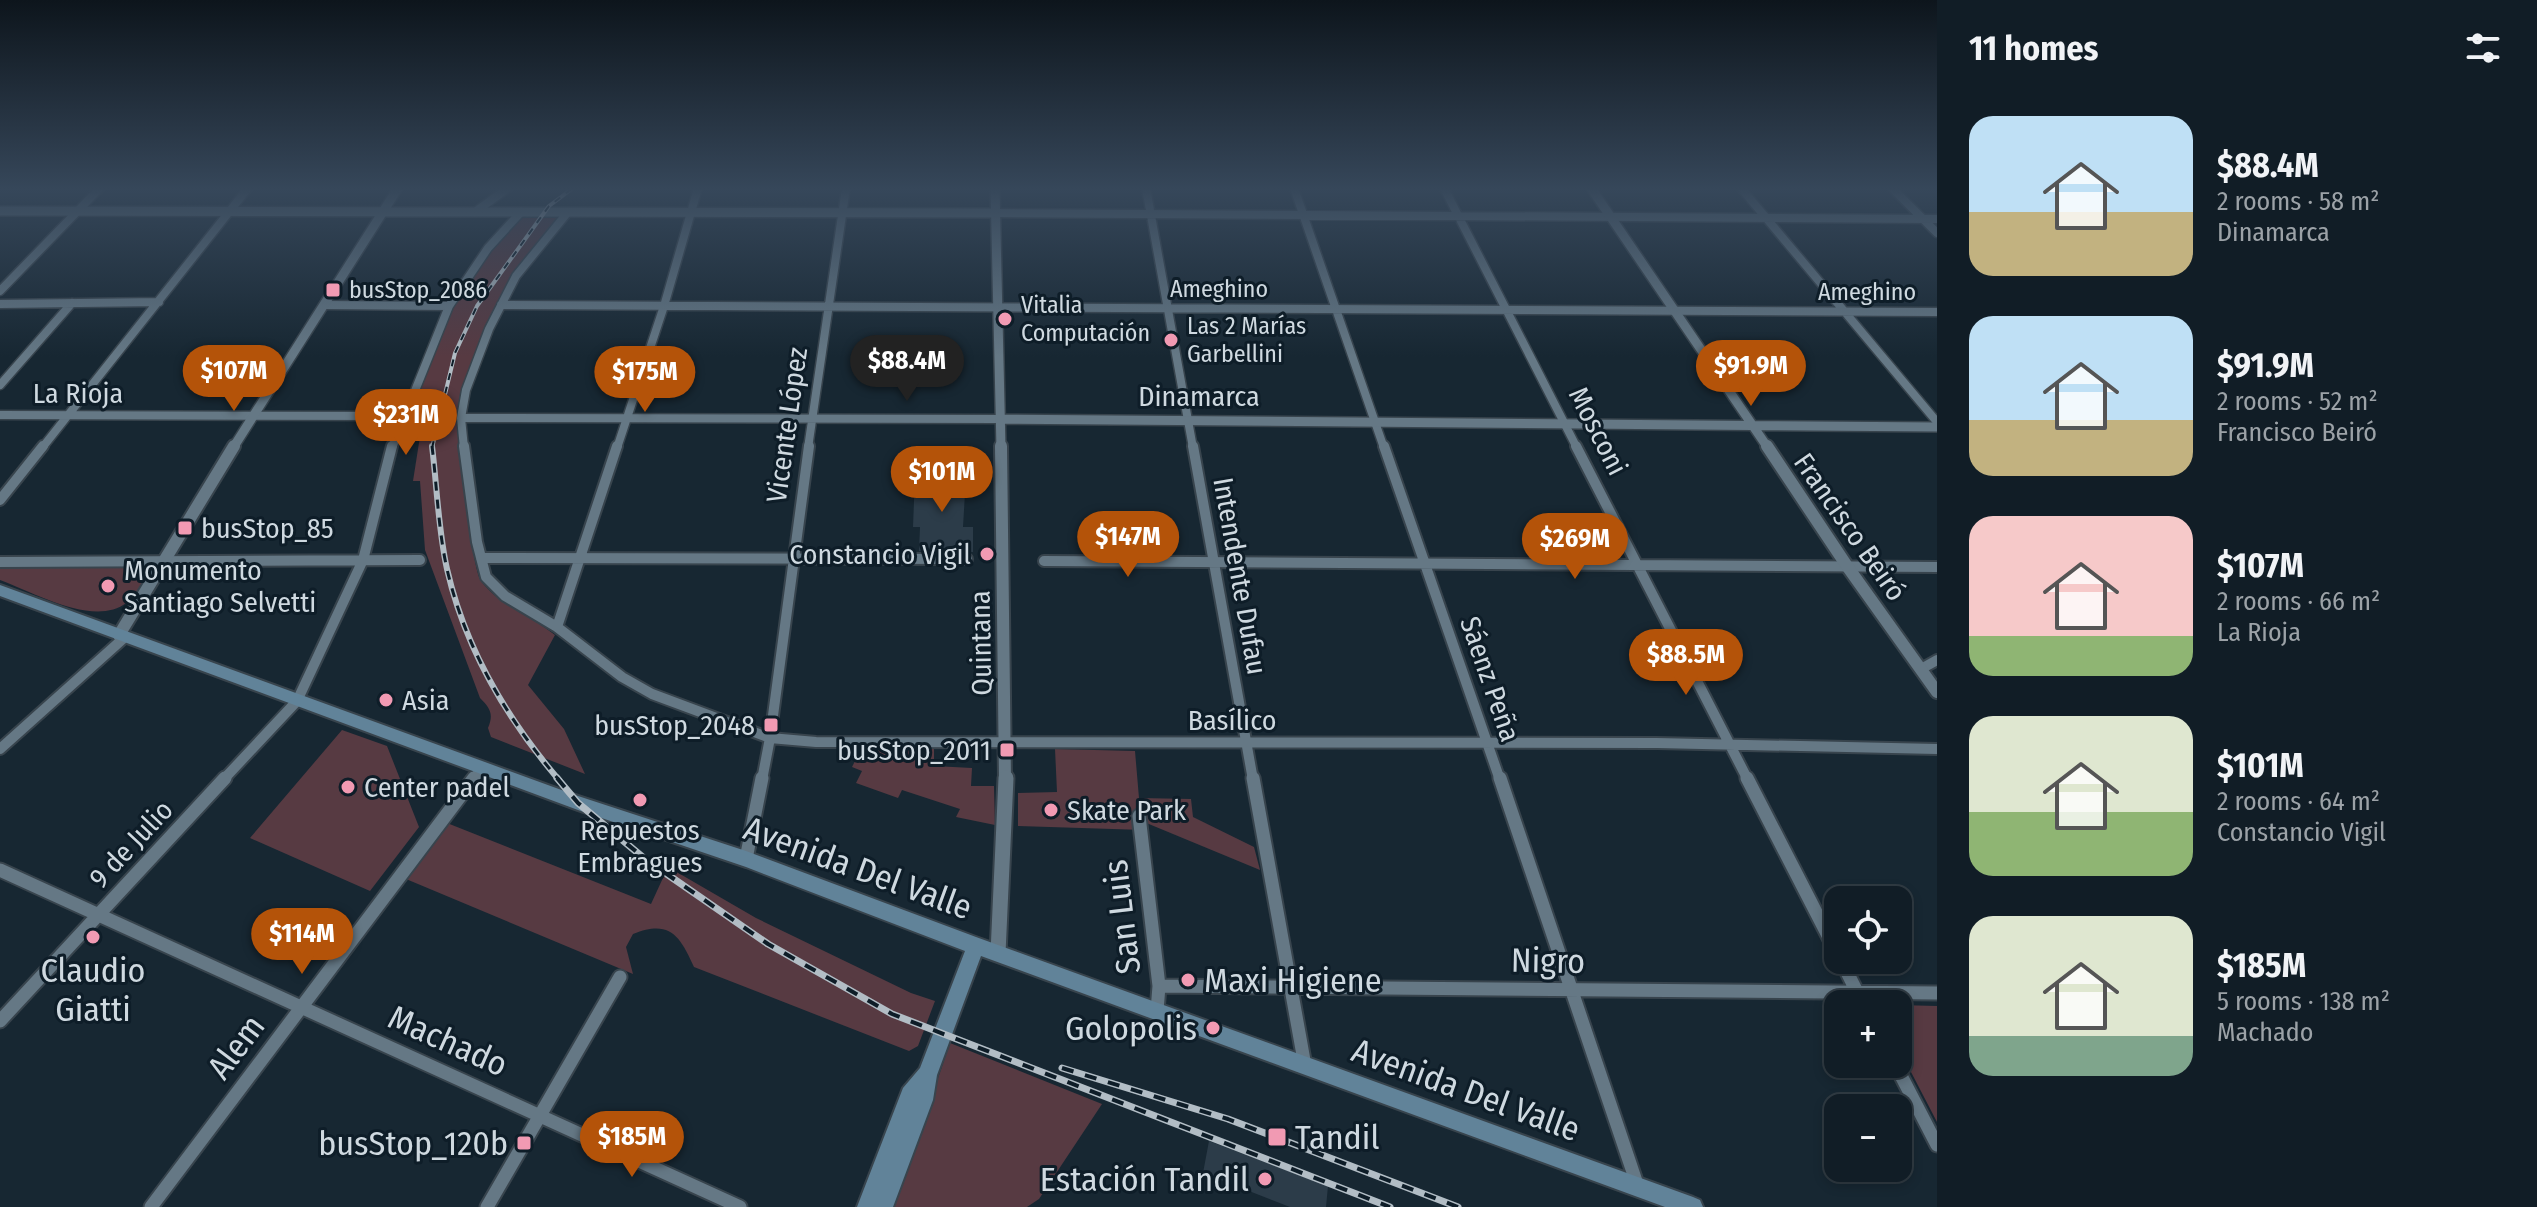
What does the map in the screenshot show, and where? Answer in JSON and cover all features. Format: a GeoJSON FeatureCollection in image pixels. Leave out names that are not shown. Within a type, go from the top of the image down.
{"type":"FeatureCollection","features":[{"type":"Feature","properties":{"kind":"main road","name":"Avenida Del Valle"},"geometry":{"type":"LineString","coordinates":[[0,590],[482,768],[746,859],[1693,1207]]}},
{"type":"Feature","properties":{"kind":"main road"},"geometry":{"type":"LineString","coordinates":[[883,1207],[923,1100],[927,1075],[976,946]]}},
{"type":"Feature","properties":{"kind":"main road"},"geometry":{"type":"LineString","coordinates":[[867,1207],[910,1095],[927,1075]]}},
{"type":"Feature","properties":{"kind":"street"},"geometry":{"type":"LineString","coordinates":[[0,291],[46,244]]}},
{"type":"Feature","properties":{"kind":"street"},"geometry":{"type":"LineString","coordinates":[[0,500],[204,244]]}},
{"type":"Feature","properties":{"kind":"street"},"geometry":{"type":"LineString","coordinates":[[0,749],[122,636],[253,415],[362,244]]}},
{"type":"Feature","properties":{"kind":"street","name":"9 de Julio"},"geometry":{"type":"LineString","coordinates":[[0,1021],[297,701],[363,560],[381,480],[402,416],[449,306],[491,244]]}},
{"type":"Feature","properties":{"kind":"street"},"geometry":{"type":"LineString","coordinates":[[541,244],[501,305],[466,390],[461,418],[481,558],[967,559]]}},
{"type":"Feature","properties":{"kind":"street"},"geometry":{"type":"LineString","coordinates":[[557,627],[664,306],[682,244]]}},
{"type":"Feature","properties":{"kind":"street","name":"Vicente López"},"geometry":{"type":"LineString","coordinates":[[746,859],[770,738],[792,560],[838,244]]}},
{"type":"Feature","properties":{"kind":"street","name":"Quintana"},"geometry":{"type":"LineString","coordinates":[[996,244],[1007,744],[998,953]]}},
{"type":"Feature","properties":{"kind":"street","name":"Intendente Dufau"},"geometry":{"type":"LineString","coordinates":[[1156,244],[1305,1066]]}},
{"type":"Feature","properties":{"kind":"street","name":"Sáenz Peña"},"geometry":{"type":"LineString","coordinates":[[1314,244],[1573,989],[1638,1187]]}},
{"type":"Feature","properties":{"kind":"street","name":"Mosconi"},"geometry":{"type":"LineString","coordinates":[[1473,244],[1824,929]]}},
{"type":"Feature","properties":{"kind":"street","name":"Francisco Beiró"},"geometry":{"type":"LineString","coordinates":[[1629,244],[1677,311],[1750,425],[1937,692]]}},
{"type":"Feature","properties":{"kind":"street"},"geometry":{"type":"LineString","coordinates":[[1788,244],[1937,424]]}},
{"type":"Feature","properties":{"kind":"street"},"geometry":{"type":"LineString","coordinates":[[0,304],[159,302]]}},
{"type":"Feature","properties":{"kind":"street"},"geometry":{"type":"LineString","coordinates":[[0,385],[72,303]]}},
{"type":"Feature","properties":{"kind":"street"},"geometry":{"type":"LineString","coordinates":[[325,305],[449,306]]}},
{"type":"Feature","properties":{"kind":"street","name":"Ameghino"},"geometry":{"type":"LineString","coordinates":[[501,305],[1937,312]]}},
{"type":"Feature","properties":{"kind":"street","name":"La Rioja"},"geometry":{"type":"LineString","coordinates":[[0,415],[253,415]]}},
{"type":"Feature","properties":{"kind":"street"},"geometry":{"type":"LineString","coordinates":[[253,415],[402,416]]}},
{"type":"Feature","properties":{"kind":"street","name":"Dinamarca"},"geometry":{"type":"LineString","coordinates":[[461,418],[1937,424]]}},
{"type":"Feature","properties":{"kind":"street","name":"Basílico"},"geometry":{"type":"LineString","coordinates":[[481,558],[486,577],[505,596],[557,627],[622,677],[652,694],[770,738],[1007,744],[1486,740],[1728,742],[1937,749]]}},
{"type":"Feature","properties":{"kind":"street"},"geometry":{"type":"LineString","coordinates":[[0,562],[420,560]]}},
{"type":"Feature","properties":{"kind":"street"},"geometry":{"type":"LineString","coordinates":[[1044,561],[1937,567]]}},
{"type":"Feature","properties":{"kind":"street"},"geometry":{"type":"LineString","coordinates":[[1921,669],[1937,660]]}},
{"type":"Feature","properties":{"kind":"street","name":"Alem"},"geometry":{"type":"LineString","coordinates":[[151,1207],[482,768]]}},
{"type":"Feature","properties":{"kind":"street","name":"San Luis"},"geometry":{"type":"LineString","coordinates":[[1139,816],[1159,986],[1157,1011]]}},
{"type":"Feature","properties":{"kind":"street","name":"Machado"},"geometry":{"type":"LineString","coordinates":[[0,870],[740,1207]]}},
{"type":"Feature","properties":{"kind":"street"},"geometry":{"type":"LineString","coordinates":[[487,1207],[620,977]]}},
{"type":"Feature","properties":{"kind":"street","name":"Nigro"},"geometry":{"type":"LineString","coordinates":[[1159,986],[1573,989],[1824,997]]}},
{"type":"Feature","properties":{"kind":"street","name":"Nigro"},"geometry":{"type":"LineString","coordinates":[[1912,995],[1937,993]]}},
{"type":"Feature","properties":{"kind":"street"},"geometry":{"type":"LineString","coordinates":[[1902,1078],[1937,1145]]}},
{"type":"Feature","properties":{"kind":"shaded area"},"geometry":{"type":"Polygon","coordinates":[[[495,244],[537,244],[514,274],[458,414],[471,534],[481,581],[497,597],[555,635],[528,685],[564,729],[585,774],[491,737],[488,728],[490,712],[480,698],[425,550],[420,481],[413,481],[421,430],[405,429],[448,312],[495,244]]]}},
{"type":"Feature","properties":{"kind":"shaded area"},"geometry":{"type":"Polygon","coordinates":[[[0,565],[138,565],[146,571],[136,594],[121,606],[103,611],[82,610],[61,604],[0,580],[0,565]]]}},
{"type":"Feature","properties":{"kind":"shaded area","name":"Center padel"},"geometry":{"type":"Polygon","coordinates":[[[342,730],[387,746],[419,827],[370,891],[250,838],[342,730]]]}},
{"type":"Feature","properties":{"kind":"shaded area"},"geometry":{"type":"Polygon","coordinates":[[[862,747],[934,747],[934,766],[972,768],[971,786],[994,786],[995,825],[956,817],[960,809],[902,790],[898,798],[856,783],[862,771],[852,767],[862,747]]]}},
{"type":"Feature","properties":{"kind":"shaded area"},"geometry":{"type":"Polygon","coordinates":[[[1055,749],[1135,751],[1139,798],[1191,799],[1193,817],[1254,847],[1260,870],[1144,822],[1144,830],[1018,826],[1018,793],[1057,792],[1055,749]]]}},
{"type":"Feature","properties":{"kind":"shaded area"},"geometry":{"type":"Polygon","coordinates":[[[447,823],[651,904],[668,867],[756,918],[911,993],[935,1001],[918,1046],[909,1051],[694,967],[678,939],[665,930],[656,928],[633,934],[626,947],[633,974],[406,879],[447,823]]]}},
{"type":"Feature","properties":{"kind":"shaded area"},"geometry":{"type":"Polygon","coordinates":[[[1912,1005],[1937,1006],[1937,1122],[1912,1074],[1912,1005]]]}},
{"type":"Feature","properties":{"kind":"shaded area"},"geometry":{"type":"Polygon","coordinates":[[[950,1043],[1102,1104],[1039,1199],[1027,1207],[894,1207],[950,1043]]]}},
{"type":"Feature","properties":{"kind":"building"},"geometry":{"type":"Polygon","coordinates":[[[915,475],[966,476],[963,527],[973,527],[973,552],[919,551],[920,527],[913,527],[915,475]]]}},
{"type":"Feature","properties":{"kind":"building","name":"Estación Tandil"},"geometry":{"type":"Polygon","coordinates":[[[1209,1141],[1328,1186],[1326,1207],[1290,1207],[1203,1173],[1209,1141]]]}},
{"type":"Feature","properties":{"kind":"railway"},"geometry":{"type":"LineString","coordinates":[[432,447],[455,353],[477,306],[521,244]]}},
{"type":"Feature","properties":{"kind":"railway"},"geometry":{"type":"LineString","coordinates":[[432,447],[444,554],[465,627],[505,707],[559,780]]}},
{"type":"Feature","properties":{"kind":"railway"},"geometry":{"type":"LineString","coordinates":[[557,778],[578,803],[645,859],[768,944],[892,1014],[1390,1207]]}},
{"type":"Feature","properties":{"kind":"railway"},"geometry":{"type":"LineString","coordinates":[[1062,1068],[1228,1119],[1458,1207]]}},
{"type":"Feature","properties":{"kind":"place","name":"busStop_2086"},"geometry":{"type":"Point","coordinates":[333,290]}},
{"type":"Feature","properties":{"kind":"place","name":"Vitalia Computación"},"geometry":{"type":"Point","coordinates":[1005,319]}},
{"type":"Feature","properties":{"kind":"place","name":"Las 2 Marías Garbellini"},"geometry":{"type":"Point","coordinates":[1171,340]}},
{"type":"Feature","properties":{"kind":"place","name":"busStop_85"},"geometry":{"type":"Point","coordinates":[185,528]}},
{"type":"Feature","properties":{"kind":"place","name":"Constancio Vigil"},"geometry":{"type":"Point","coordinates":[987,554]}},
{"type":"Feature","properties":{"kind":"place","name":"Monumento Santiago Selvetti"},"geometry":{"type":"Point","coordinates":[108,586]}},
{"type":"Feature","properties":{"kind":"place","name":"Asia"},"geometry":{"type":"Point","coordinates":[386,700]}},
{"type":"Feature","properties":{"kind":"place","name":"busStop_2048"},"geometry":{"type":"Point","coordinates":[771,725]}},
{"type":"Feature","properties":{"kind":"place","name":"busStop_2011"},"geometry":{"type":"Point","coordinates":[1007,750]}},
{"type":"Feature","properties":{"kind":"place","name":"Center padel"},"geometry":{"type":"Point","coordinates":[348,787]}},
{"type":"Feature","properties":{"kind":"place","name":"Repuestos Embragues"},"geometry":{"type":"Point","coordinates":[640,800]}},
{"type":"Feature","properties":{"kind":"place","name":"Skate Park"},"geometry":{"type":"Point","coordinates":[1051,810]}},
{"type":"Feature","properties":{"kind":"place","name":"Claudio Giatti"},"geometry":{"type":"Point","coordinates":[93,937]}},
{"type":"Feature","properties":{"kind":"place","name":"Maxi Higiene"},"geometry":{"type":"Point","coordinates":[1188,980]}},
{"type":"Feature","properties":{"kind":"place","name":"Golopolis"},"geometry":{"type":"Point","coordinates":[1213,1028]}},
{"type":"Feature","properties":{"kind":"place","name":"Tandil"},"geometry":{"type":"Point","coordinates":[1277,1137]}},
{"type":"Feature","properties":{"kind":"place","name":"busStop_120b"},"geometry":{"type":"Point","coordinates":[524,1143]}},
{"type":"Feature","properties":{"kind":"place","name":"Estación Tandil"},"geometry":{"type":"Point","coordinates":[1265,1179]}}]}
